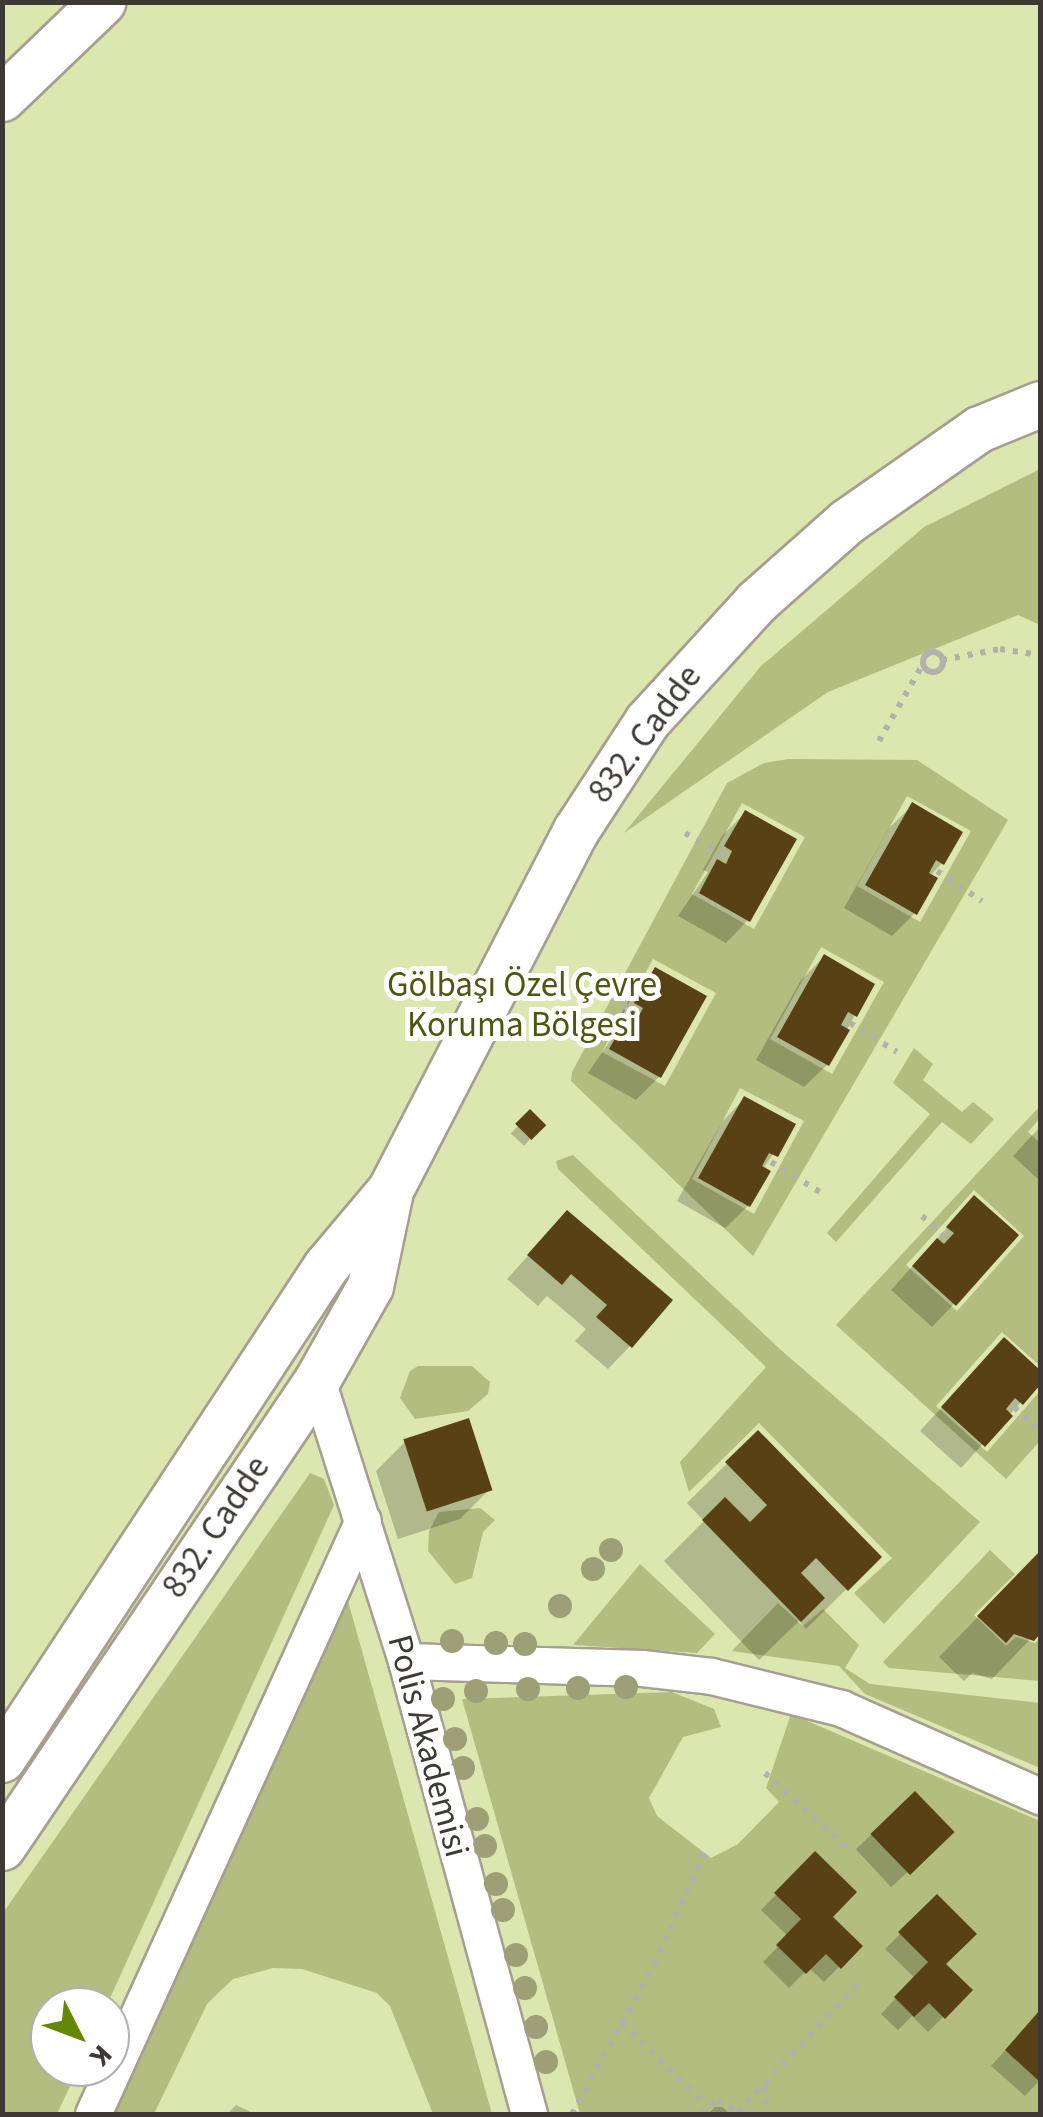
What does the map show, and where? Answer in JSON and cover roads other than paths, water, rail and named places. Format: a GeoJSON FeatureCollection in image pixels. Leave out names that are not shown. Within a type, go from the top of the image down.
{"type":"FeatureCollection","features":[{"type":"Feature","properties":{"kind":"street"},"geometry":{"type":"LineString","coordinates":[[2,98],[102,2]]}},
{"type":"Feature","properties":{"kind":"street","name":"832. Cadde"},"geometry":{"type":"LineString","coordinates":[[2,1759],[326,1266],[390,1190],[576,830],[646,721],[756,602],[846,522],[964,438],[1040,404]]}},
{"type":"Feature","properties":{"kind":"street","name":"832. Cadde"},"geometry":{"type":"LineString","coordinates":[[2,1846],[317,1380],[370,1286],[390,1190]]}},
{"type":"Feature","properties":{"kind":"street","name":"Polis Akademisi"},"geometry":{"type":"LineString","coordinates":[[317,1380],[406,1662],[529,2114]]}},
{"type":"Feature","properties":{"kind":"street"},"geometry":{"type":"LineString","coordinates":[[93,2114],[363,1520]]}},
{"type":"Feature","properties":{"kind":"street"},"geometry":{"type":"LineString","coordinates":[[406,1662],[623,1667],[711,1676],[841,1708],[1040,1796]]}},
{"type":"Feature","properties":{"kind":"park label","name":"Gölbaşı Özel Çevre Koruma Bölgesi"},"geometry":{"type":"Point","coordinates":[522,1005]}}]}
